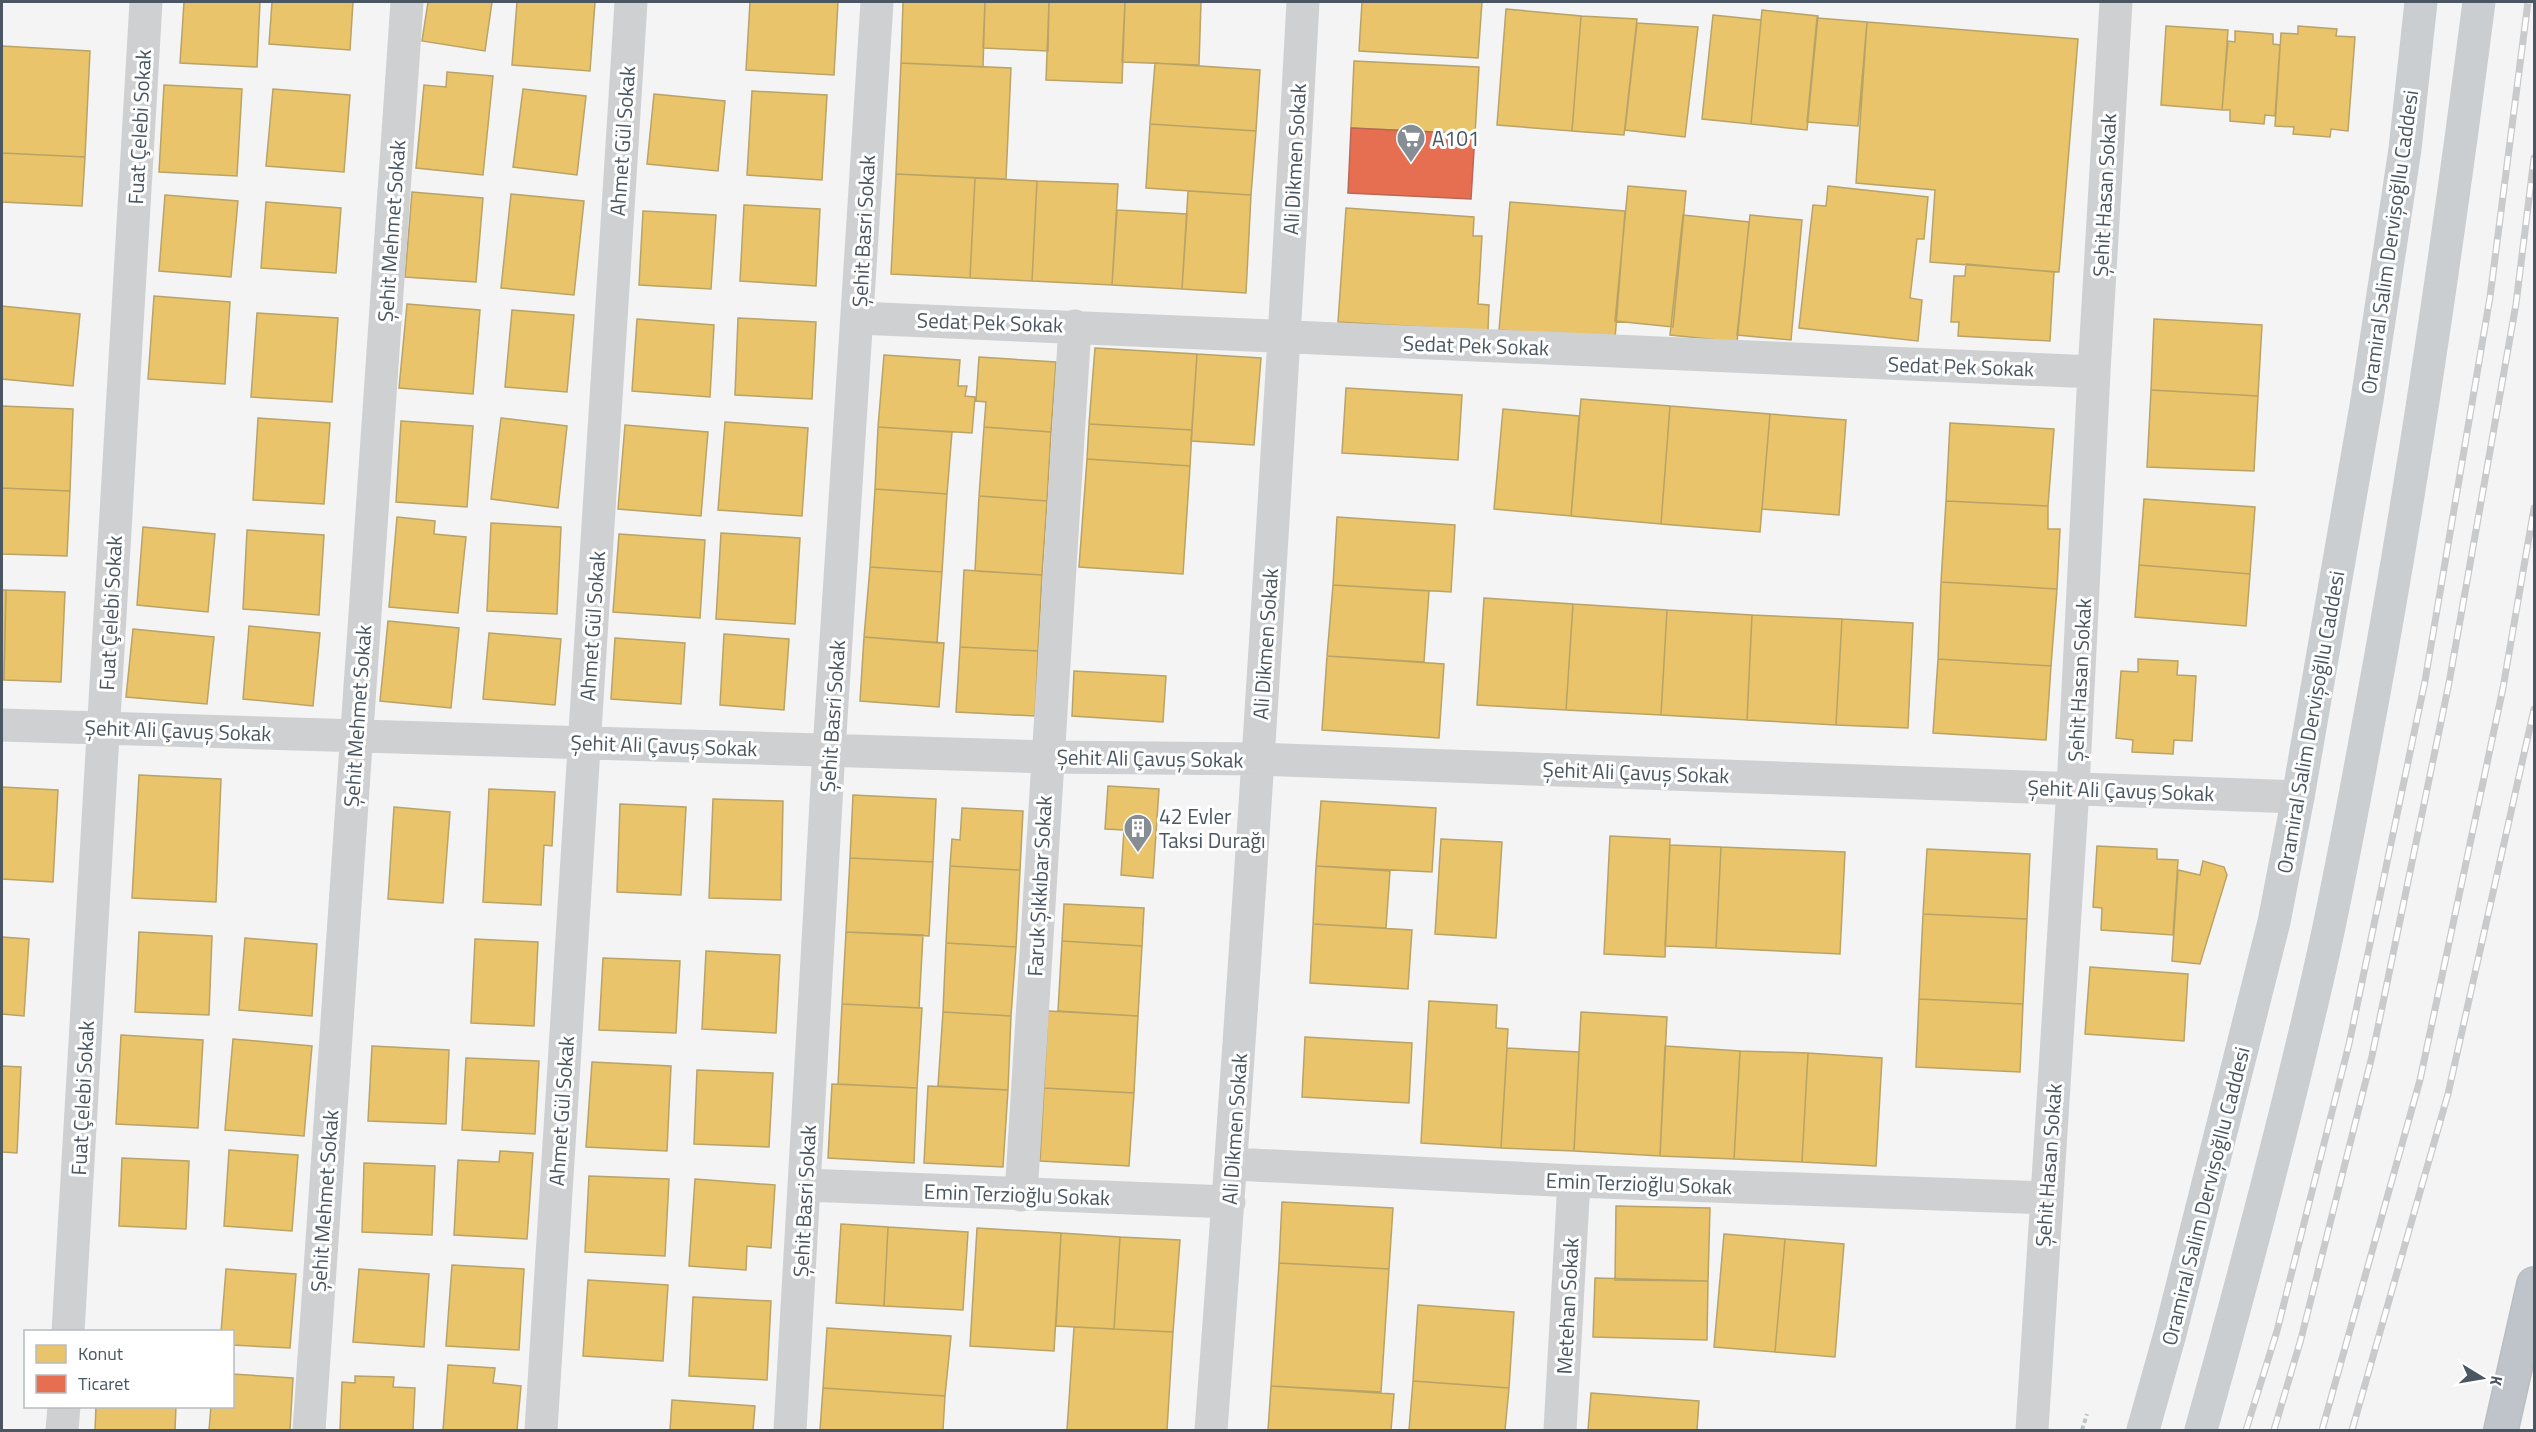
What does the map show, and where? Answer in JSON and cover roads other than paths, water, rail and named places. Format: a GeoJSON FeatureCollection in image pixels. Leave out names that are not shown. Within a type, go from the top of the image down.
{"type":"FeatureCollection","features":[{"type":"Feature","properties":{"kind":"highway"},"geometry":{"type":"LineString","coordinates":[[2501,1431],[2535,1284]]}},
{"type":"Feature","properties":{"kind":"highway"},"geometry":{"type":"LineString","coordinates":[[2492,1431],[2521,1348]]}},
{"type":"Feature","properties":{"kind":"main road","name":"Oramiral Salim Dervişoğllu Caddesi"},"geometry":{"type":"LineString","coordinates":[[2143,1431],[2176,1311],[2274,922],[2367,400],[2405,149],[2421,2]]}},
{"type":"Feature","properties":{"kind":"main road"},"geometry":{"type":"LineString","coordinates":[[2201,1431],[2227,1339],[2318,976],[2359,776],[2403,536],[2443,273],[2479,2]]}},
{"type":"Feature","properties":{"kind":"street","name":"Fuat Çelebi Sokak"},"geometry":{"type":"LineString","coordinates":[[68,1330],[146,2]]}},
{"type":"Feature","properties":{"kind":"street","name":"Şehit Mehmet Sokak"},"geometry":{"type":"LineString","coordinates":[[309,1431],[407,2]]}},
{"type":"Feature","properties":{"kind":"street","name":"Ahmet Gül Sokak"},"geometry":{"type":"LineString","coordinates":[[541,1431],[631,2]]}},
{"type":"Feature","properties":{"kind":"street","name":"Şehit Basri Sokak"},"geometry":{"type":"LineString","coordinates":[[790,1431],[806,1185],[829,750],[877,2]]}},
{"type":"Feature","properties":{"kind":"street","name":"Ali Dikmen Sokak"},"geometry":{"type":"LineString","coordinates":[[1211,1431],[1228,1202],[1233,1164],[1285,337],[1302,2]]}},
{"type":"Feature","properties":{"kind":"street","name":"Şehit Hasan Sokak"},"geometry":{"type":"LineString","coordinates":[[2032,1431],[2045,1198],[2073,788],[2116,2]]}},
{"type":"Feature","properties":{"kind":"street","name":"Sedat Pek Sokak"},"geometry":{"type":"LineString","coordinates":[[858,318],[2094,372]]}},
{"type":"Feature","properties":{"kind":"street","name":"Faruk Şıkkıbar Sokak"},"geometry":{"type":"LineString","coordinates":[[1021,1195],[1075,326]]}},
{"type":"Feature","properties":{"kind":"street","name":"Şehit Ali Çavuş Sokak"},"geometry":{"type":"LineString","coordinates":[[2,725],[1047,757],[1258,759],[2298,797]]}},
{"type":"Feature","properties":{"kind":"street","name":"Emin Terzioğlu Sokak"},"geometry":{"type":"LineString","coordinates":[[1233,1164],[1574,1182],[2045,1198]]}},
{"type":"Feature","properties":{"kind":"street","name":"Metehan Sokak"},"geometry":{"type":"LineString","coordinates":[[1560,1431],[1574,1182]]}},
{"type":"Feature","properties":{"kind":"street","name":"Emin Terzioğlu Sokak"},"geometry":{"type":"LineString","coordinates":[[806,1185],[1228,1202]]}},
{"type":"Feature","properties":{"kind":"street"},"geometry":{"type":"LineString","coordinates":[[62,1431],[64,1408]]}},
{"type":"Feature","properties":{"kind":"railway"},"geometry":{"type":"LineString","coordinates":[[2246,1430],[2277,1331],[2349,1044],[2425,681],[2490,297],[2528,2]]}},
{"type":"Feature","properties":{"kind":"railway"},"geometry":{"type":"LineString","coordinates":[[2274,1430],[2301,1339],[2372,1056],[2449,683],[2516,304],[2534,158]]}},
{"type":"Feature","properties":{"kind":"railway"},"geometry":{"type":"LineString","coordinates":[[2322,1430],[2420,1080],[2503,688],[2534,508]]}},
{"type":"Feature","properties":{"kind":"railway"},"geometry":{"type":"LineString","coordinates":[[2352,1430],[2448,1094],[2534,709]]}},
{"type":"Feature","properties":{"kind":"place","name":"A101"},"geometry":{"type":"Point","coordinates":[1411,164]}},
{"type":"Feature","properties":{"kind":"place","name":"42 Evler Taksi Durağı"},"geometry":{"type":"Point","coordinates":[1138,854]}}]}
